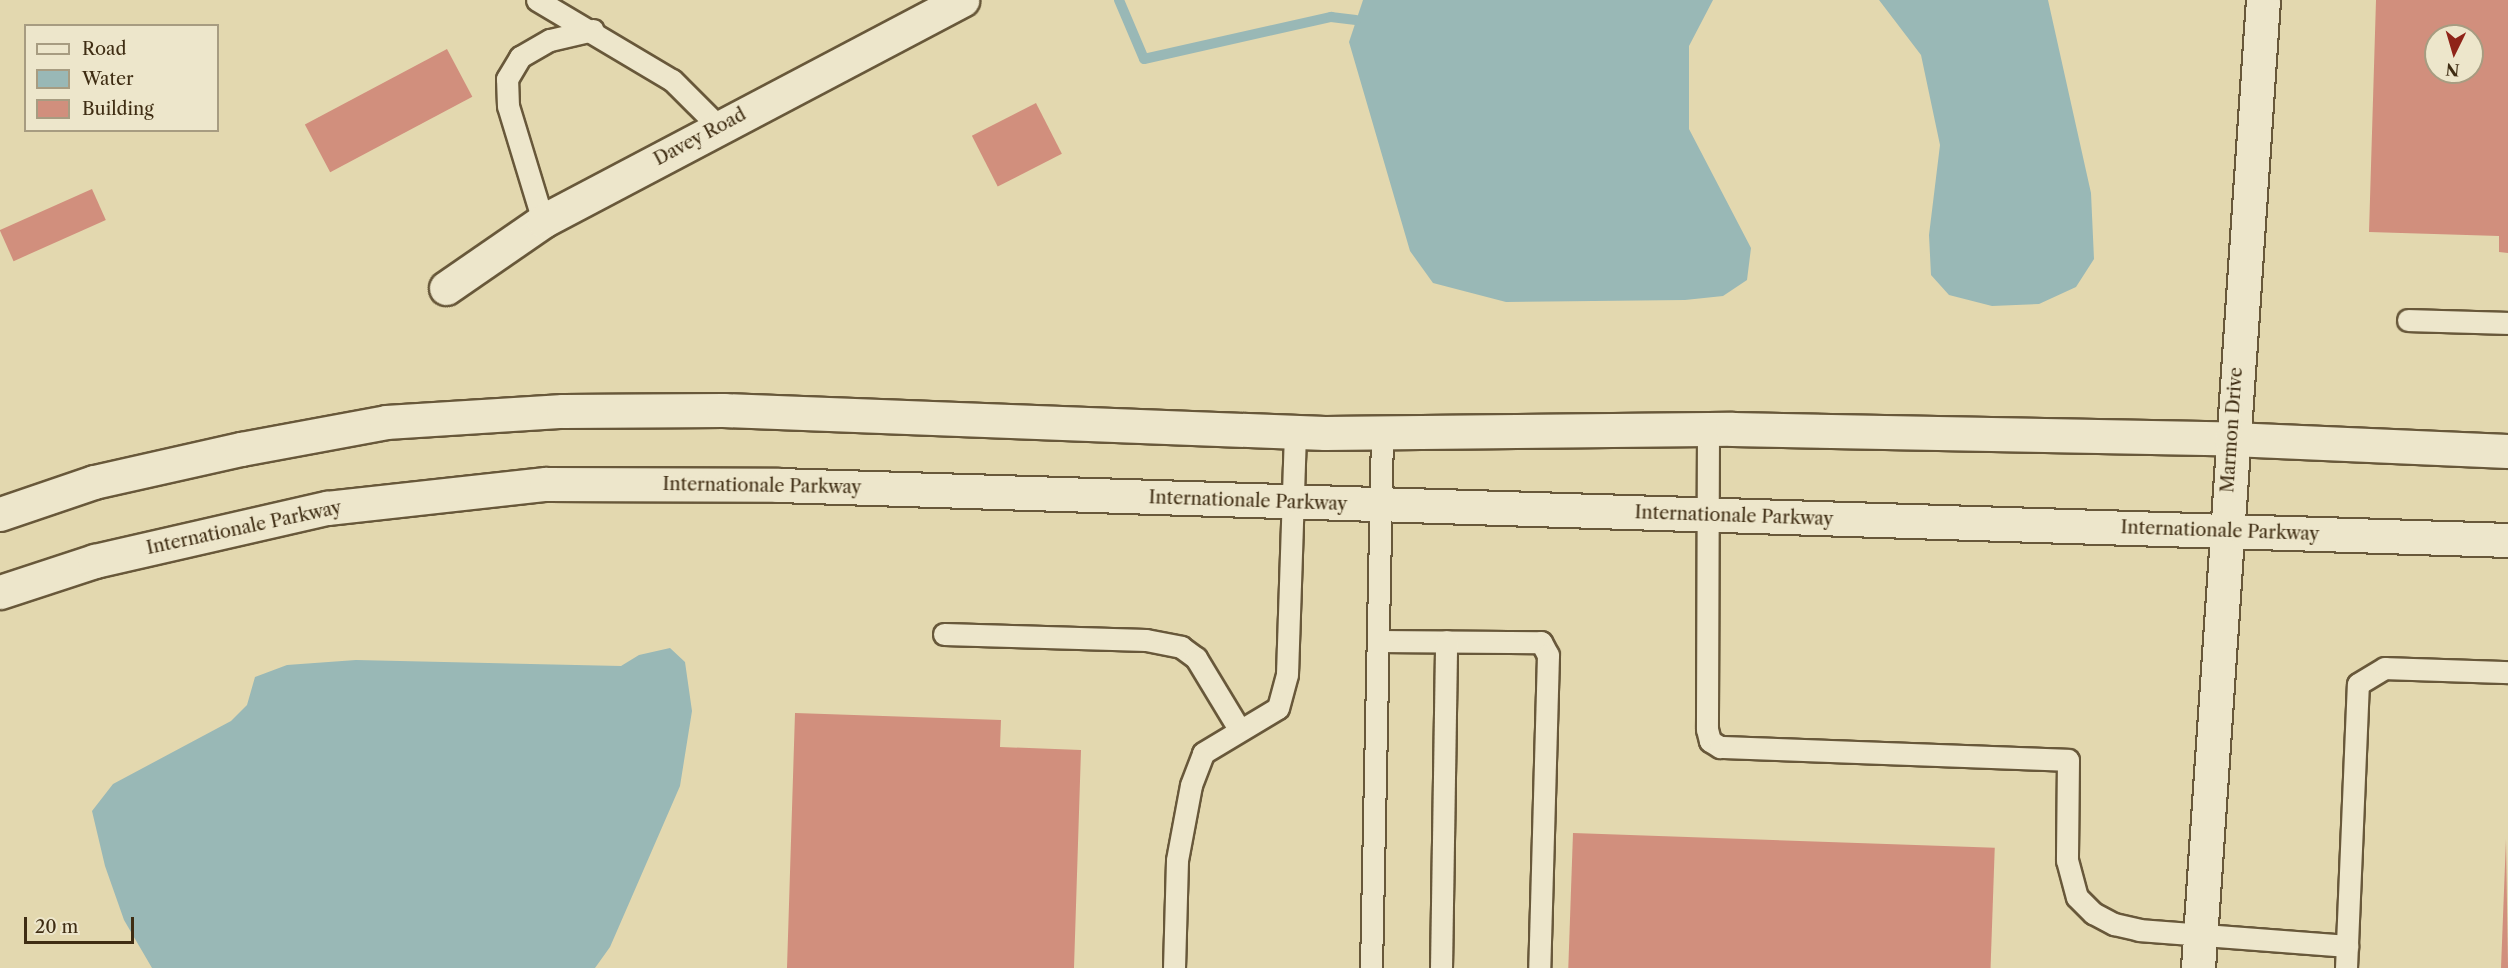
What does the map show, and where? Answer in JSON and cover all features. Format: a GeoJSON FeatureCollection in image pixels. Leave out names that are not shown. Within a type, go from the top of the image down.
{"type":"FeatureCollection","features":[{"type":"Feature","properties":{"kind":"street","name":"Davey Road"},"geometry":{"type":"LineString","coordinates":[[446,288],[543,221],[718,126],[962,0]]}},
{"type":"Feature","properties":{"kind":"street","name":"Marmon Drive"},"geometry":{"type":"LineString","coordinates":[[2199,952],[2231,439],[2263,0]]}},
{"type":"Feature","properties":{"kind":"street"},"geometry":{"type":"LineString","coordinates":[[0,514],[94,482],[241,449],[386,422],[563,411],[723,410],[1295,432],[1708,430],[2231,439],[2508,451]]}},
{"type":"Feature","properties":{"kind":"street","name":"Internationale Parkway"},"geometry":{"type":"LineString","coordinates":[[0,592],[96,561],[327,508],[546,484],[778,485],[2508,540]]}},
{"type":"Feature","properties":{"kind":"lane"},"geometry":{"type":"LineString","coordinates":[[537,0],[593,30],[672,80],[718,126]]}},
{"type":"Feature","properties":{"kind":"lane"},"geometry":{"type":"LineString","coordinates":[[543,221],[508,106],[507,79],[520,57],[550,40],[593,30]]}},
{"type":"Feature","properties":{"kind":"lane"},"geometry":{"type":"LineString","coordinates":[[2408,320],[2508,323]]}},
{"type":"Feature","properties":{"kind":"lane"},"geometry":{"type":"LineString","coordinates":[[1708,430],[1707,729],[1710,741],[1720,747],[2068,760],[2067,860],[2077,897],[2093,914],[2114,924],[2199,952],[2347,945]]}},
{"type":"Feature","properties":{"kind":"lane"},"geometry":{"type":"LineString","coordinates":[[1174,968],[1177,860],[1191,785],[1203,753],[1239,729],[1278,708],[1287,674],[1295,432]]}},
{"type":"Feature","properties":{"kind":"lane"},"geometry":{"type":"LineString","coordinates":[[1371,968],[1383,506],[1382,432]]}},
{"type":"Feature","properties":{"kind":"lane"},"geometry":{"type":"LineString","coordinates":[[944,634],[1146,640],[1181,646],[1202,666],[1239,729]]}},
{"type":"Feature","properties":{"kind":"lane"},"geometry":{"type":"LineString","coordinates":[[1378,640],[1541,642],[1548,655],[1539,968]]}},
{"type":"Feature","properties":{"kind":"lane"},"geometry":{"type":"LineString","coordinates":[[1441,968],[1446,641]]}},
{"type":"Feature","properties":{"kind":"lane"},"geometry":{"type":"LineString","coordinates":[[2346,968],[2358,684],[2385,668],[2508,672]]}},
{"type":"Feature","properties":{"kind":"water"},"geometry":{"type":"Polygon","coordinates":[[[1363,0],[1713,0],[1689,46],[1689,129],[1751,248],[1747,280],[1723,296],[1685,300],[1506,302],[1433,283],[1410,251],[1349,42],[1363,0]]]}},
{"type":"Feature","properties":{"kind":"water"},"geometry":{"type":"Polygon","coordinates":[[[1879,0],[2048,0],[2091,193],[2094,259],[2076,287],[2039,304],[1992,306],[1949,295],[1931,275],[1929,235],[1940,145],[1921,55],[1879,0]]]}},
{"type":"Feature","properties":{"kind":"water"},"geometry":{"type":"Polygon","coordinates":[[[670,648],[685,662],[692,711],[680,786],[610,947],[595,968],[152,968],[124,920],[105,866],[92,811],[113,784],[231,721],[247,705],[255,677],[287,665],[356,660],[621,666],[639,655],[670,648]]]}},
{"type":"Feature","properties":{"kind":"building"},"geometry":{"type":"Polygon","coordinates":[[[2376,0],[2508,0],[2508,253],[2499,252],[2499,236],[2369,232],[2376,0]]]}},
{"type":"Feature","properties":{"kind":"building"},"geometry":{"type":"Polygon","coordinates":[[[447,49],[472,97],[330,172],[305,125],[447,49]]]}},
{"type":"Feature","properties":{"kind":"building"},"geometry":{"type":"Polygon","coordinates":[[[1036,103],[1062,154],[998,186],[972,136],[1036,103]]]}},
{"type":"Feature","properties":{"kind":"building"},"geometry":{"type":"Polygon","coordinates":[[[92,189],[106,220],[14,261],[0,230],[92,189]]]}},
{"type":"Feature","properties":{"kind":"building"},"geometry":{"type":"Polygon","coordinates":[[[795,713],[1001,720],[1000,747],[1081,750],[1074,968],[787,968],[795,713]]]}},
{"type":"Feature","properties":{"kind":"building"},"geometry":{"type":"Polygon","coordinates":[[[1573,833],[1995,848],[1991,968],[1568,968],[1573,833]]]}},
{"type":"Feature","properties":{"kind":"building"},"geometry":{"type":"Polygon","coordinates":[[[2506,839],[2508,968],[2501,968],[2506,839]]]}},
{"type":"Feature","properties":{"kind":"waterway"},"geometry":{"type":"LineString","coordinates":[[1119,0],[1144,59],[1331,17],[1356,20]]}}]}
